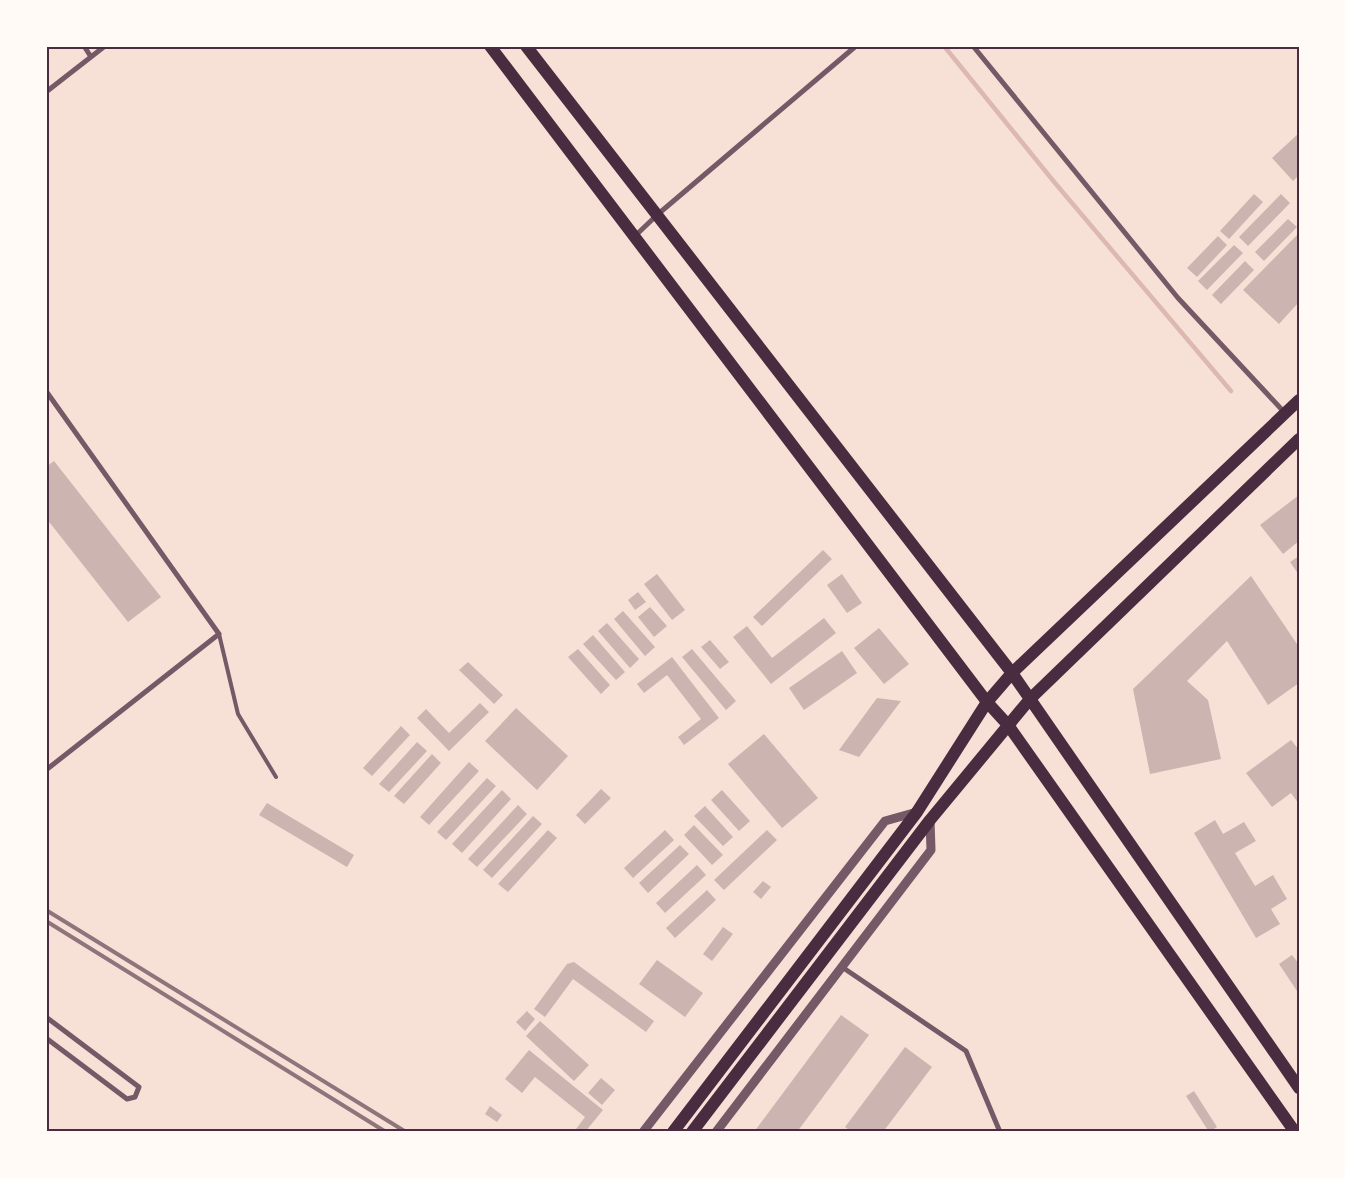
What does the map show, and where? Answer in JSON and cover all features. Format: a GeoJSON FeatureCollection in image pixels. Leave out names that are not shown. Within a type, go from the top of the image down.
{"type":"FeatureCollection","features":[{"type":"Feature","properties":{"kind":"main road"},"geometry":{"type":"LineString","coordinates":[[490,46],[988,702],[1008,725],[1295,1132]]}},
{"type":"Feature","properties":{"kind":"main road"},"geometry":{"type":"LineString","coordinates":[[526,46],[1012,673],[1299,1088]]}},
{"type":"Feature","properties":{"kind":"main road"},"geometry":{"type":"LineString","coordinates":[[673,1132],[917,812],[988,702],[1012,673],[1299,400]]}},
{"type":"Feature","properties":{"kind":"main road"},"geometry":{"type":"LineString","coordinates":[[692,1132],[930,820],[1030,699],[1299,439]]}},
{"type":"Feature","properties":{"kind":"street"},"geometry":{"type":"LineString","coordinates":[[84,46],[91,57]]}},
{"type":"Feature","properties":{"kind":"street"},"geometry":{"type":"LineString","coordinates":[[46,92],[106,46]]}},
{"type":"Feature","properties":{"kind":"street"},"geometry":{"type":"LineString","coordinates":[[634,237],[657,215],[856,46]]}},
{"type":"Feature","properties":{"kind":"street"},"geometry":{"type":"LineString","coordinates":[[973,46],[1178,298],[1285,413]]}},
{"type":"Feature","properties":{"kind":"street"},"geometry":{"type":"LineString","coordinates":[[46,391],[219,634],[46,770]]}},
{"type":"Feature","properties":{"kind":"street"},"geometry":{"type":"LineString","coordinates":[[643,1132],[886,821],[917,812]]}},
{"type":"Feature","properties":{"kind":"street"},"geometry":{"type":"LineString","coordinates":[[716,1132],[931,850],[930,820]]}},
{"type":"Feature","properties":{"kind":"street"},"geometry":{"type":"LineString","coordinates":[[842,967],[966,1051],[1000,1132]]}},
{"type":"Feature","properties":{"kind":"street"},"geometry":{"type":"LineString","coordinates":[[46,1017],[140,1087],[135,1097],[127,1099],[46,1038]]}},
{"type":"Feature","properties":{"kind":"lane"},"geometry":{"type":"LineString","coordinates":[[219,634],[238,714],[276,777]]}},
{"type":"Feature","properties":{"kind":"building"},"geometry":{"type":"Polygon","coordinates":[[[1299,133],[1299,175],[1293,181],[1272,158],[1299,133]]]}},
{"type":"Feature","properties":{"kind":"building"},"geometry":{"type":"Polygon","coordinates":[[[1254,194],[1263,202],[1229,239],[1220,231],[1254,194]]]}},
{"type":"Feature","properties":{"kind":"building"},"geometry":{"type":"Polygon","coordinates":[[[1281,194],[1290,203],[1248,246],[1239,237],[1281,194]]]}},
{"type":"Feature","properties":{"kind":"building"},"geometry":{"type":"Polygon","coordinates":[[[1288,219],[1297,227],[1264,261],[1255,252],[1288,219]]]}},
{"type":"Feature","properties":{"kind":"building"},"geometry":{"type":"Polygon","coordinates":[[[1299,233],[1299,302],[1279,324],[1243,290],[1299,233]]]}},
{"type":"Feature","properties":{"kind":"building"},"geometry":{"type":"Polygon","coordinates":[[[1218,236],[1227,245],[1197,277],[1187,268],[1218,236]]]}},
{"type":"Feature","properties":{"kind":"building"},"geometry":{"type":"Polygon","coordinates":[[[1234,245],[1243,253],[1207,290],[1198,281],[1234,245]]]}},
{"type":"Feature","properties":{"kind":"building"},"geometry":{"type":"Polygon","coordinates":[[[1245,261],[1254,270],[1221,304],[1212,295],[1245,261]]]}},
{"type":"Feature","properties":{"kind":"building"},"geometry":{"type":"Polygon","coordinates":[[[54,461],[161,597],[128,622],[46,518],[46,467],[54,461]]]}},
{"type":"Feature","properties":{"kind":"building"},"geometry":{"type":"Polygon","coordinates":[[[1299,495],[1299,541],[1283,554],[1260,525],[1299,495]]]}},
{"type":"Feature","properties":{"kind":"building"},"geometry":{"type":"Polygon","coordinates":[[[823,550],[832,559],[762,626],[753,617],[823,550]]]}},
{"type":"Feature","properties":{"kind":"building"},"geometry":{"type":"Polygon","coordinates":[[[1299,556],[1299,575],[1290,562],[1299,556]]]}},
{"type":"Feature","properties":{"kind":"building"},"geometry":{"type":"Polygon","coordinates":[[[657,574],[685,610],[672,620],[644,584],[657,574]]]}},
{"type":"Feature","properties":{"kind":"building"},"geometry":{"type":"Polygon","coordinates":[[[842,574],[862,603],[847,613],[827,585],[842,574]]]}},
{"type":"Feature","properties":{"kind":"building"},"geometry":{"type":"Polygon","coordinates":[[[1251,576],[1299,647],[1299,683],[1268,705],[1227,641],[1187,681],[1208,700],[1221,759],[1150,774],[1133,689],[1251,576]]]}},
{"type":"Feature","properties":{"kind":"building"},"geometry":{"type":"Polygon","coordinates":[[[638,592],[646,602],[635,610],[628,600],[638,592]]]}},
{"type":"Feature","properties":{"kind":"building"},"geometry":{"type":"Polygon","coordinates":[[[650,607],[667,626],[654,637],[638,617],[650,607]]]}},
{"type":"Feature","properties":{"kind":"building"},"geometry":{"type":"Polygon","coordinates":[[[623,611],[655,647],[645,656],[614,619],[623,611]]]}},
{"type":"Feature","properties":{"kind":"building"},"geometry":{"type":"Polygon","coordinates":[[[824,618],[836,633],[771,684],[733,637],[747,626],[772,658],[824,618]]]}},
{"type":"Feature","properties":{"kind":"building"},"geometry":{"type":"Polygon","coordinates":[[[607,623],[639,659],[630,668],[598,631],[607,623]]]}},
{"type":"Feature","properties":{"kind":"building"},"geometry":{"type":"Polygon","coordinates":[[[879,628],[909,664],[884,684],[854,648],[879,628]]]}},
{"type":"Feature","properties":{"kind":"building"},"geometry":{"type":"Polygon","coordinates":[[[593,635],[625,672],[616,680],[583,644],[593,635]]]}},
{"type":"Feature","properties":{"kind":"building"},"geometry":{"type":"Polygon","coordinates":[[[710,640],[729,662],[720,669],[701,647],[710,640]]]}},
{"type":"Feature","properties":{"kind":"building"},"geometry":{"type":"Polygon","coordinates":[[[578,649],[610,685],[601,694],[568,657],[578,649]]]}},
{"type":"Feature","properties":{"kind":"building"},"geometry":{"type":"Polygon","coordinates":[[[692,649],[736,701],[726,710],[682,657],[692,649]]]}},
{"type":"Feature","properties":{"kind":"building"},"geometry":{"type":"Polygon","coordinates":[[[842,651],[857,673],[804,710],[789,688],[842,651]]]}},
{"type":"Feature","properties":{"kind":"building"},"geometry":{"type":"Polygon","coordinates":[[[672,657],[719,718],[684,745],[678,737],[701,719],[667,675],[644,693],[637,684],[672,657]]]}},
{"type":"Feature","properties":{"kind":"building"},"geometry":{"type":"Polygon","coordinates":[[[468,662],[503,695],[494,704],[459,670],[468,662]]]}},
{"type":"Feature","properties":{"kind":"building"},"geometry":{"type":"Polygon","coordinates":[[[877,698],[901,701],[859,757],[839,750],[877,698]]]}},
{"type":"Feature","properties":{"kind":"building"},"geometry":{"type":"Polygon","coordinates":[[[480,703],[489,712],[449,751],[417,718],[426,709],[449,733],[480,703]]]}},
{"type":"Feature","properties":{"kind":"building"},"geometry":{"type":"Polygon","coordinates":[[[516,708],[568,756],[537,790],[485,741],[516,708]]]}},
{"type":"Feature","properties":{"kind":"building"},"geometry":{"type":"Polygon","coordinates":[[[401,726],[410,735],[372,776],[363,768],[401,726]]]}},
{"type":"Feature","properties":{"kind":"building"},"geometry":{"type":"Polygon","coordinates":[[[764,734],[818,798],[782,828],[728,764],[764,734]]]}},
{"type":"Feature","properties":{"kind":"building"},"geometry":{"type":"Polygon","coordinates":[[[1291,740],[1299,750],[1299,804],[1291,793],[1272,807],[1246,773],[1291,740]]]}},
{"type":"Feature","properties":{"kind":"building"},"geometry":{"type":"Polygon","coordinates":[[[417,742],[427,751],[389,792],[379,784],[417,742]]]}},
{"type":"Feature","properties":{"kind":"building"},"geometry":{"type":"Polygon","coordinates":[[[432,754],[441,763],[404,804],[394,796],[432,754]]]}},
{"type":"Feature","properties":{"kind":"building"},"geometry":{"type":"Polygon","coordinates":[[[469,762],[479,771],[429,825],[420,817],[469,762]]]}},
{"type":"Feature","properties":{"kind":"building"},"geometry":{"type":"Polygon","coordinates":[[[487,778],[496,786],[446,840],[437,832],[487,778]]]}},
{"type":"Feature","properties":{"kind":"building"},"geometry":{"type":"Polygon","coordinates":[[[601,789],[611,798],[585,824],[576,815],[601,789]]]}},
{"type":"Feature","properties":{"kind":"building"},"geometry":{"type":"Polygon","coordinates":[[[502,790],[511,799],[462,853],[452,844],[502,790]]]}},
{"type":"Feature","properties":{"kind":"building"},"geometry":{"type":"Polygon","coordinates":[[[722,790],[750,821],[739,831],[711,800],[722,790]]]}},
{"type":"Feature","properties":{"kind":"building"},"geometry":{"type":"Polygon","coordinates":[[[267,803],[354,855],[347,867],[259,815],[267,803]]]}},
{"type":"Feature","properties":{"kind":"building"},"geometry":{"type":"Polygon","coordinates":[[[518,805],[527,814],[477,867],[468,859],[518,805]]]}},
{"type":"Feature","properties":{"kind":"building"},"geometry":{"type":"Polygon","coordinates":[[[705,806],[733,837],[723,846],[694,816],[705,806]]]}},
{"type":"Feature","properties":{"kind":"building"},"geometry":{"type":"Polygon","coordinates":[[[533,816],[542,824],[492,878],[483,870],[533,816]]]}},
{"type":"Feature","properties":{"kind":"building"},"geometry":{"type":"Polygon","coordinates":[[[1215,820],[1223,834],[1244,822],[1256,841],[1235,853],[1255,886],[1273,875],[1287,899],[1271,909],[1280,924],[1256,938],[1194,833],[1215,820]]]}},
{"type":"Feature","properties":{"kind":"building"},"geometry":{"type":"Polygon","coordinates":[[[694,825],[723,855],[712,865],[684,835],[694,825]]]}},
{"type":"Feature","properties":{"kind":"building"},"geometry":{"type":"Polygon","coordinates":[[[548,830],[557,838],[508,892],[498,884],[548,830]]]}},
{"type":"Feature","properties":{"kind":"building"},"geometry":{"type":"Polygon","coordinates":[[[665,830],[674,840],[633,878],[624,868],[665,830]]]}},
{"type":"Feature","properties":{"kind":"building"},"geometry":{"type":"Polygon","coordinates":[[[767,830],[777,840],[724,890],[714,880],[767,830]]]}},
{"type":"Feature","properties":{"kind":"building"},"geometry":{"type":"Polygon","coordinates":[[[680,845],[689,854],[648,893],[639,883],[680,845]]]}},
{"type":"Feature","properties":{"kind":"building"},"geometry":{"type":"Polygon","coordinates":[[[697,865],[706,875],[665,913],[656,903],[697,865]]]}},
{"type":"Feature","properties":{"kind":"building"},"geometry":{"type":"Polygon","coordinates":[[[763,881],[771,887],[761,899],[753,892],[763,881]]]}},
{"type":"Feature","properties":{"kind":"building"},"geometry":{"type":"Polygon","coordinates":[[[707,890],[716,900],[675,938],[666,928],[707,890]]]}},
{"type":"Feature","properties":{"kind":"building"},"geometry":{"type":"Polygon","coordinates":[[[723,927],[733,934],[712,961],[703,954],[723,927]]]}},
{"type":"Feature","properties":{"kind":"building"},"geometry":{"type":"Polygon","coordinates":[[[1292,955],[1299,964],[1299,994],[1279,964],[1292,955]]]}},
{"type":"Feature","properties":{"kind":"building"},"geometry":{"type":"Polygon","coordinates":[[[657,960],[703,993],[685,1017],[639,984],[657,960]]]}},
{"type":"Feature","properties":{"kind":"building"},"geometry":{"type":"Polygon","coordinates":[[[574,962],[654,1021],[646,1032],[573,979],[545,1017],[534,1009],[567,964],[574,962]]]}},
{"type":"Feature","properties":{"kind":"building"},"geometry":{"type":"Polygon","coordinates":[[[527,1011],[535,1019],[525,1031],[516,1022],[527,1011]]]}},
{"type":"Feature","properties":{"kind":"building"},"geometry":{"type":"Polygon","coordinates":[[[841,1015],[869,1035],[797,1132],[754,1132],[841,1015]]]}},
{"type":"Feature","properties":{"kind":"building"},"geometry":{"type":"Polygon","coordinates":[[[540,1021],[589,1065],[574,1081],[526,1036],[540,1021]]]}},
{"type":"Feature","properties":{"kind":"building"},"geometry":{"type":"Polygon","coordinates":[[[905,1047],[932,1067],[883,1132],[852,1132],[845,1127],[905,1047]]]}},
{"type":"Feature","properties":{"kind":"building"},"geometry":{"type":"Polygon","coordinates":[[[529,1050],[603,1110],[585,1132],[580,1132],[576,1129],[585,1117],[535,1077],[522,1093],[505,1079],[529,1050]]]}},
{"type":"Feature","properties":{"kind":"building"},"geometry":{"type":"Polygon","coordinates":[[[601,1078],[615,1090],[602,1105],[588,1093],[601,1078]]]}},
{"type":"Feature","properties":{"kind":"building"},"geometry":{"type":"Polygon","coordinates":[[[1194,1091],[1217,1127],[1209,1132],[1186,1096],[1194,1091]]]}},
{"type":"Feature","properties":{"kind":"building"},"geometry":{"type":"Polygon","coordinates":[[[490,1106],[502,1115],[497,1122],[485,1114],[490,1106]]]}},
{"type":"Feature","properties":{"kind":"waterway"},"geometry":{"type":"LineString","coordinates":[[944,46],[1055,183],[1231,391]]}},
{"type":"Feature","properties":{"kind":"railway"},"geometry":{"type":"LineString","coordinates":[[46,910],[406,1132]]}},
{"type":"Feature","properties":{"kind":"railway"},"geometry":{"type":"LineString","coordinates":[[46,921],[386,1132]]}},
{"type":"Feature","properties":{"kind":"railway"},"geometry":{"type":"LineString","coordinates":[[219,1132],[282,1132]]}}]}
